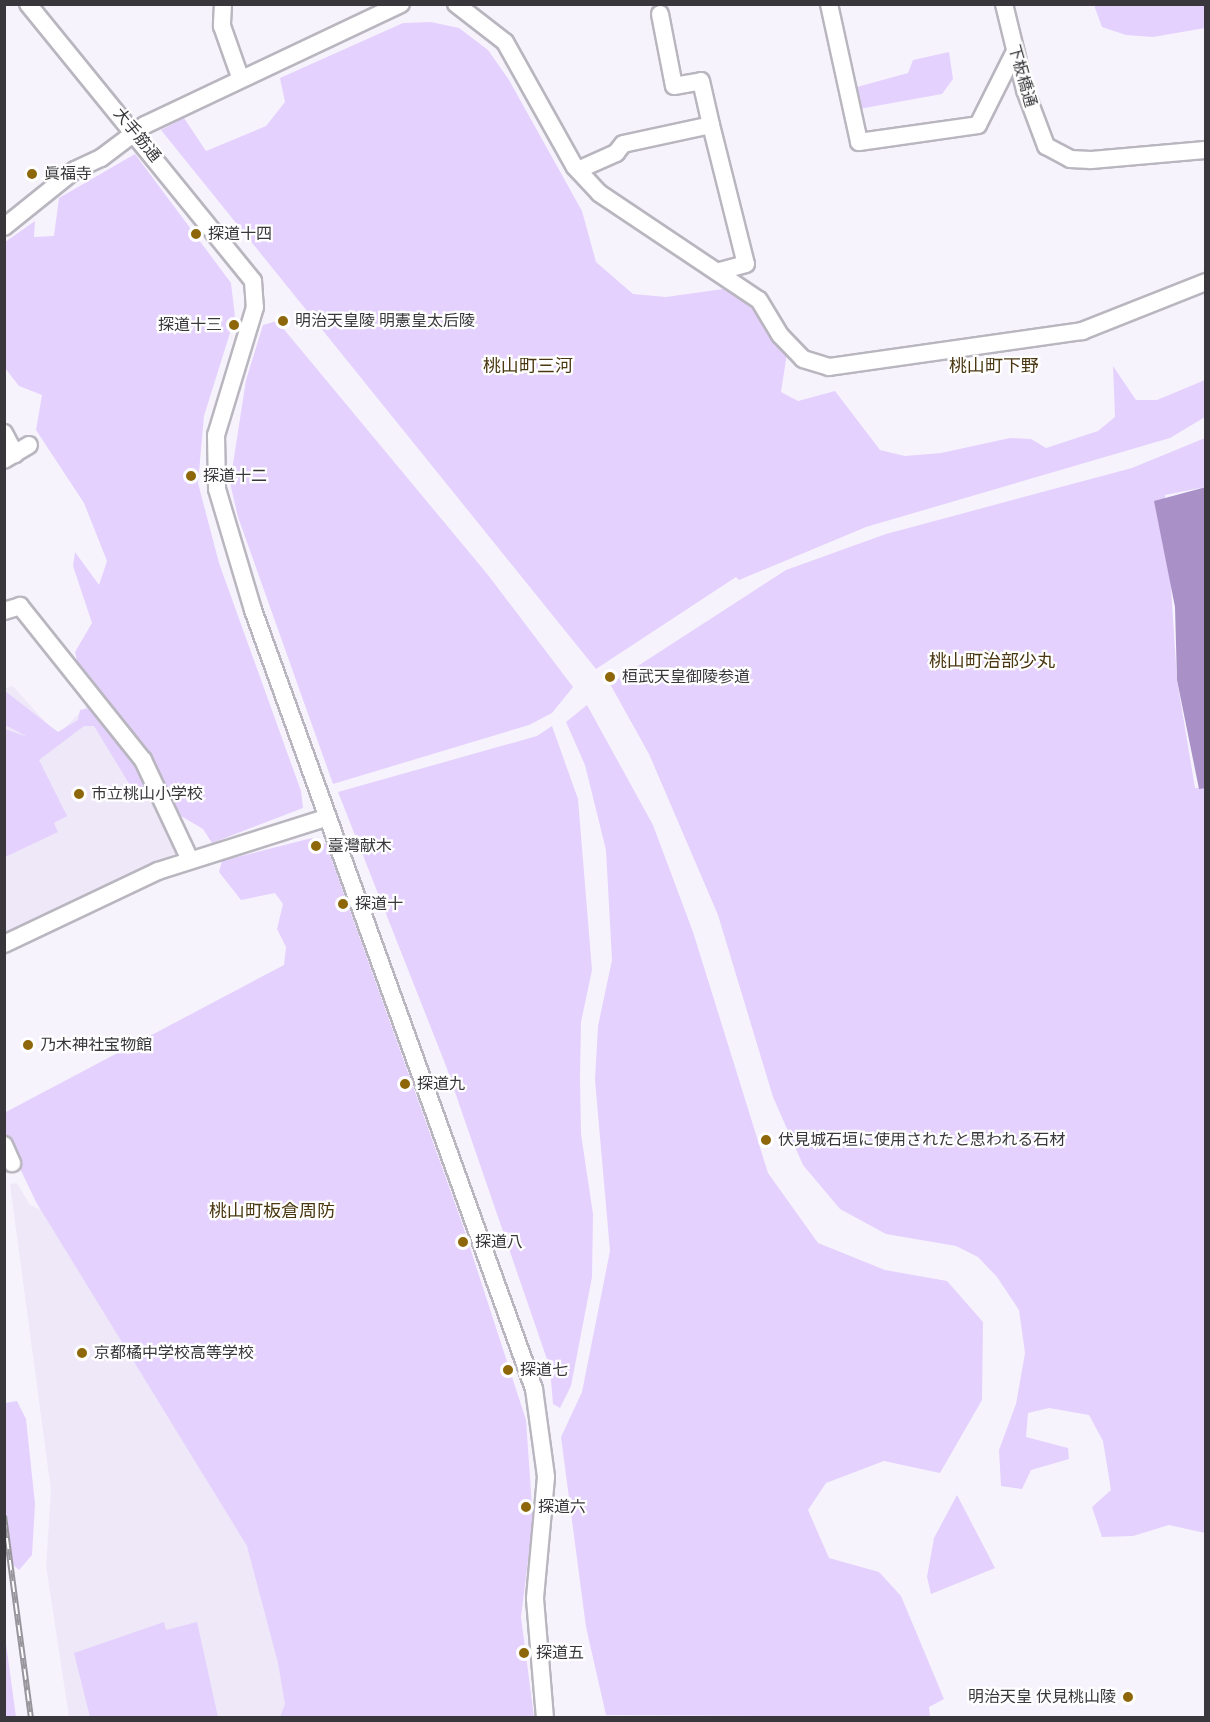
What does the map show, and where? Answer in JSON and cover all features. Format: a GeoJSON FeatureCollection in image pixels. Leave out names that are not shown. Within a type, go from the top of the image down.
{"type":"FeatureCollection","features":[{"type":"Feature","properties":{"kind":"street","name":"大手筋通"},"geometry":{"type":"LineString","coordinates":[[28,4],[137,132],[246,267],[255,302],[222,403],[214,458],[217,489],[328,817]]}},
{"type":"Feature","properties":{"kind":"street"},"geometry":{"type":"LineString","coordinates":[[223,4],[222,26],[240,77]]}},
{"type":"Feature","properties":{"kind":"street"},"geometry":{"type":"LineString","coordinates":[[4,227],[75,170],[137,132],[240,77],[401,4]]}},
{"type":"Feature","properties":{"kind":"street"},"geometry":{"type":"LineString","coordinates":[[456,4],[488,24],[509,48],[578,170],[599,193],[759,300],[780,335],[803,359],[829,367],[1082,332],[1206,282]]}},
{"type":"Feature","properties":{"kind":"street"},"geometry":{"type":"LineString","coordinates":[[829,4],[859,142],[978,125],[1014,53]]}},
{"type":"Feature","properties":{"kind":"street","name":"下板橋通"},"geometry":{"type":"LineString","coordinates":[[1004,4],[1014,53],[1046,146],[1070,159],[1091,160],[1206,150]]}},
{"type":"Feature","properties":{"kind":"street"},"geometry":{"type":"LineString","coordinates":[[660,14],[674,87],[701,81],[746,264],[717,272]]}},
{"type":"Feature","properties":{"kind":"street"},"geometry":{"type":"LineString","coordinates":[[578,170],[616,153],[623,144],[711,125]]}},
{"type":"Feature","properties":{"kind":"street"},"geometry":{"type":"LineString","coordinates":[[4,433],[16,453]]}},
{"type":"Feature","properties":{"kind":"street"},"geometry":{"type":"LineString","coordinates":[[4,611],[20,606],[129,741],[190,860]]}},
{"type":"Feature","properties":{"kind":"street"},"geometry":{"type":"LineString","coordinates":[[4,944],[190,860],[328,817],[534,1389],[546,1477],[535,1599],[545,1718]]}},
{"type":"Feature","properties":{"kind":"street"},"geometry":{"type":"LineString","coordinates":[[4,1145],[12,1163]]}},
{"type":"Feature","properties":{"kind":"shaded area"},"geometry":{"type":"Polygon","coordinates":[[[1094,5],[1205,5],[1205,28],[1153,37],[1126,35],[1102,27],[1094,5]]]}},
{"type":"Feature","properties":{"kind":"shaded area"},"geometry":{"type":"Polygon","coordinates":[[[431,22],[459,28],[488,50],[509,80],[582,211],[596,262],[633,294],[666,297],[723,289],[748,304],[787,353],[781,392],[798,401],[835,391],[880,450],[905,456],[941,453],[1010,438],[1031,439],[1046,448],[1098,431],[1115,417],[1113,366],[1136,400],[1157,400],[1205,380],[1205,417],[1170,438],[866,527],[739,580],[736,577],[596,669],[161,130],[184,118],[206,151],[266,126],[285,102],[280,78],[403,23],[431,22]]]}},
{"type":"Feature","properties":{"kind":"shaded area"},"geometry":{"type":"Polygon","coordinates":[[[949,52],[953,79],[942,94],[859,109],[857,87],[908,73],[913,60],[949,52]]]}},
{"type":"Feature","properties":{"kind":"shaded area"},"geometry":{"type":"Polygon","coordinates":[[[135,154],[231,283],[235,317],[204,416],[198,483],[219,563],[301,791],[303,808],[212,843],[203,829],[171,810],[149,754],[77,661],[75,652],[92,623],[73,566],[75,552],[99,585],[107,561],[84,503],[36,430],[42,395],[19,386],[5,368],[5,242],[35,221],[34,237],[54,236],[59,198],[135,154]]]}},
{"type":"Feature","properties":{"kind":"shaded area"},"geometry":{"type":"Polygon","coordinates":[[[277,321],[488,575],[573,687],[552,713],[529,725],[333,784],[238,517],[230,483],[246,380],[263,325],[277,321]]]}},
{"type":"Feature","properties":{"kind":"shaded area"},"geometry":{"type":"Polygon","coordinates":[[[1205,438],[1205,487],[1165,495],[1177,680],[1195,788],[1205,788],[1205,1533],[1169,1525],[1133,1536],[1102,1537],[1092,1507],[1111,1490],[1103,1441],[1089,1415],[1049,1408],[1028,1413],[1026,1437],[1068,1448],[1069,1459],[1031,1470],[1022,1489],[1001,1486],[999,1450],[1016,1404],[1025,1353],[1019,1310],[997,1277],[978,1257],[956,1246],[886,1234],[840,1209],[803,1165],[773,1097],[718,915],[649,754],[610,684],[786,570],[886,534],[1132,468],[1205,438]]]}},
{"type":"Feature","properties":{"kind":"shaded area"},"geometry":{"type":"Polygon","coordinates":[[[1206,487],[1206,788],[1199,789],[1177,680],[1175,607],[1154,501],[1206,487]]]}},
{"type":"Feature","properties":{"kind":"shaded area","name":"市立桃山小学校"},"geometry":{"type":"Polygon","coordinates":[[[13,686],[57,735],[93,700],[117,731],[180,851],[5,936],[5,688],[13,686]]]}},
{"type":"Feature","properties":{"kind":"shaded area"},"geometry":{"type":"Polygon","coordinates":[[[5,691],[58,732],[78,720],[80,710],[96,707],[123,736],[148,788],[136,795],[94,726],[84,726],[39,760],[67,816],[54,823],[58,832],[5,857],[5,729],[28,737],[5,725],[5,691]]]}},
{"type":"Feature","properties":{"kind":"shaded area"},"geometry":{"type":"Polygon","coordinates":[[[587,705],[653,825],[693,932],[768,1173],[818,1243],[885,1270],[947,1281],[983,1322],[982,1400],[940,1473],[884,1461],[826,1483],[808,1510],[829,1558],[879,1572],[901,1596],[944,1699],[929,1707],[930,1717],[606,1715],[586,1627],[561,1437],[582,1392],[610,1251],[595,1080],[598,1026],[612,960],[606,850],[585,765],[566,722],[587,705]]]}},
{"type":"Feature","properties":{"kind":"shaded area"},"geometry":{"type":"Polygon","coordinates":[[[552,726],[578,799],[592,970],[581,1022],[580,1077],[581,1134],[593,1214],[592,1277],[571,1386],[560,1408],[553,1404],[550,1368],[446,1066],[338,792],[537,736],[552,726]]]}},
{"type":"Feature","properties":{"kind":"shaded area"},"geometry":{"type":"Polygon","coordinates":[[[312,838],[326,844],[461,1220],[526,1420],[533,1520],[521,1617],[534,1717],[280,1717],[285,1704],[278,1663],[247,1546],[36,1202],[5,1137],[4,1113],[284,965],[286,947],[277,929],[283,904],[275,893],[241,900],[219,872],[222,861],[312,838]]]}},
{"type":"Feature","properties":{"kind":"shaded area","name":"京都橘中学校高等学校"},"geometry":{"type":"Polygon","coordinates":[[[17,1183],[30,1205],[49,1213],[249,1544],[280,1661],[287,1702],[281,1717],[69,1717],[46,1566],[51,1491],[10,1184],[17,1183]]]}},
{"type":"Feature","properties":{"kind":"shaded area"},"geometry":{"type":"Polygon","coordinates":[[[17,1401],[26,1419],[35,1504],[32,1555],[19,1570],[12,1564],[4,1502],[5,1403],[17,1401]]]}},
{"type":"Feature","properties":{"kind":"shaded area"},"geometry":{"type":"Polygon","coordinates":[[[957,1495],[995,1568],[931,1594],[927,1577],[934,1538],[957,1495]]]}},
{"type":"Feature","properties":{"kind":"shaded area"},"geometry":{"type":"Polygon","coordinates":[[[164,1622],[166,1630],[197,1622],[218,1717],[90,1717],[74,1653],[164,1622]]]}},
{"type":"Feature","properties":{"kind":"shaded area"},"geometry":{"type":"Polygon","coordinates":[[[5,1636],[16,1717],[5,1717],[5,1636]]]}},
{"type":"Feature","properties":{"kind":"railway"},"geometry":{"type":"LineString","coordinates":[[4,1516],[31,1718]]}},
{"type":"Feature","properties":{"kind":"place","name":"眞福寺"},"geometry":{"type":"Point","coordinates":[32,174]}},
{"type":"Feature","properties":{"kind":"place","name":"探道十四"},"geometry":{"type":"Point","coordinates":[196,234]}},
{"type":"Feature","properties":{"kind":"place","name":"明治天皇陵 明憲皇太后陵"},"geometry":{"type":"Point","coordinates":[283,321]}},
{"type":"Feature","properties":{"kind":"place","name":"探道十三"},"geometry":{"type":"Point","coordinates":[234,325]}},
{"type":"Feature","properties":{"kind":"place","name":"探道十二"},"geometry":{"type":"Point","coordinates":[191,476]}},
{"type":"Feature","properties":{"kind":"place","name":"桓武天皇御陵参道"},"geometry":{"type":"Point","coordinates":[610,677]}},
{"type":"Feature","properties":{"kind":"place","name":"市立桃山小学校"},"geometry":{"type":"Point","coordinates":[79,794]}},
{"type":"Feature","properties":{"kind":"place","name":"臺灣献木"},"geometry":{"type":"Point","coordinates":[316,846]}},
{"type":"Feature","properties":{"kind":"place","name":"探道十"},"geometry":{"type":"Point","coordinates":[343,904]}},
{"type":"Feature","properties":{"kind":"place","name":"乃木神社宝物館"},"geometry":{"type":"Point","coordinates":[28,1045]}},
{"type":"Feature","properties":{"kind":"place","name":"探道九"},"geometry":{"type":"Point","coordinates":[405,1084]}},
{"type":"Feature","properties":{"kind":"place","name":"伏見城石垣に使用されたと思われる石材"},"geometry":{"type":"Point","coordinates":[766,1140]}},
{"type":"Feature","properties":{"kind":"place","name":"探道八"},"geometry":{"type":"Point","coordinates":[463,1242]}},
{"type":"Feature","properties":{"kind":"place","name":"京都橘中学校高等学校"},"geometry":{"type":"Point","coordinates":[82,1353]}},
{"type":"Feature","properties":{"kind":"place","name":"探道七"},"geometry":{"type":"Point","coordinates":[508,1370]}},
{"type":"Feature","properties":{"kind":"place","name":"探道六"},"geometry":{"type":"Point","coordinates":[526,1507]}},
{"type":"Feature","properties":{"kind":"place","name":"探道五"},"geometry":{"type":"Point","coordinates":[524,1653]}},
{"type":"Feature","properties":{"kind":"place","name":"明治天皇 伏見桃山陵"},"geometry":{"type":"Point","coordinates":[1128,1697]}},
{"type":"Feature","properties":{"kind":"district","name":"桃山町三河"},"geometry":{"type":"Point","coordinates":[528,366]}},
{"type":"Feature","properties":{"kind":"district","name":"桃山町下野"},"geometry":{"type":"Point","coordinates":[994,366]}},
{"type":"Feature","properties":{"kind":"district","name":"桃山町治部少丸"},"geometry":{"type":"Point","coordinates":[992,661]}},
{"type":"Feature","properties":{"kind":"district","name":"桃山町板倉周防"},"geometry":{"type":"Point","coordinates":[272,1211]}}]}
